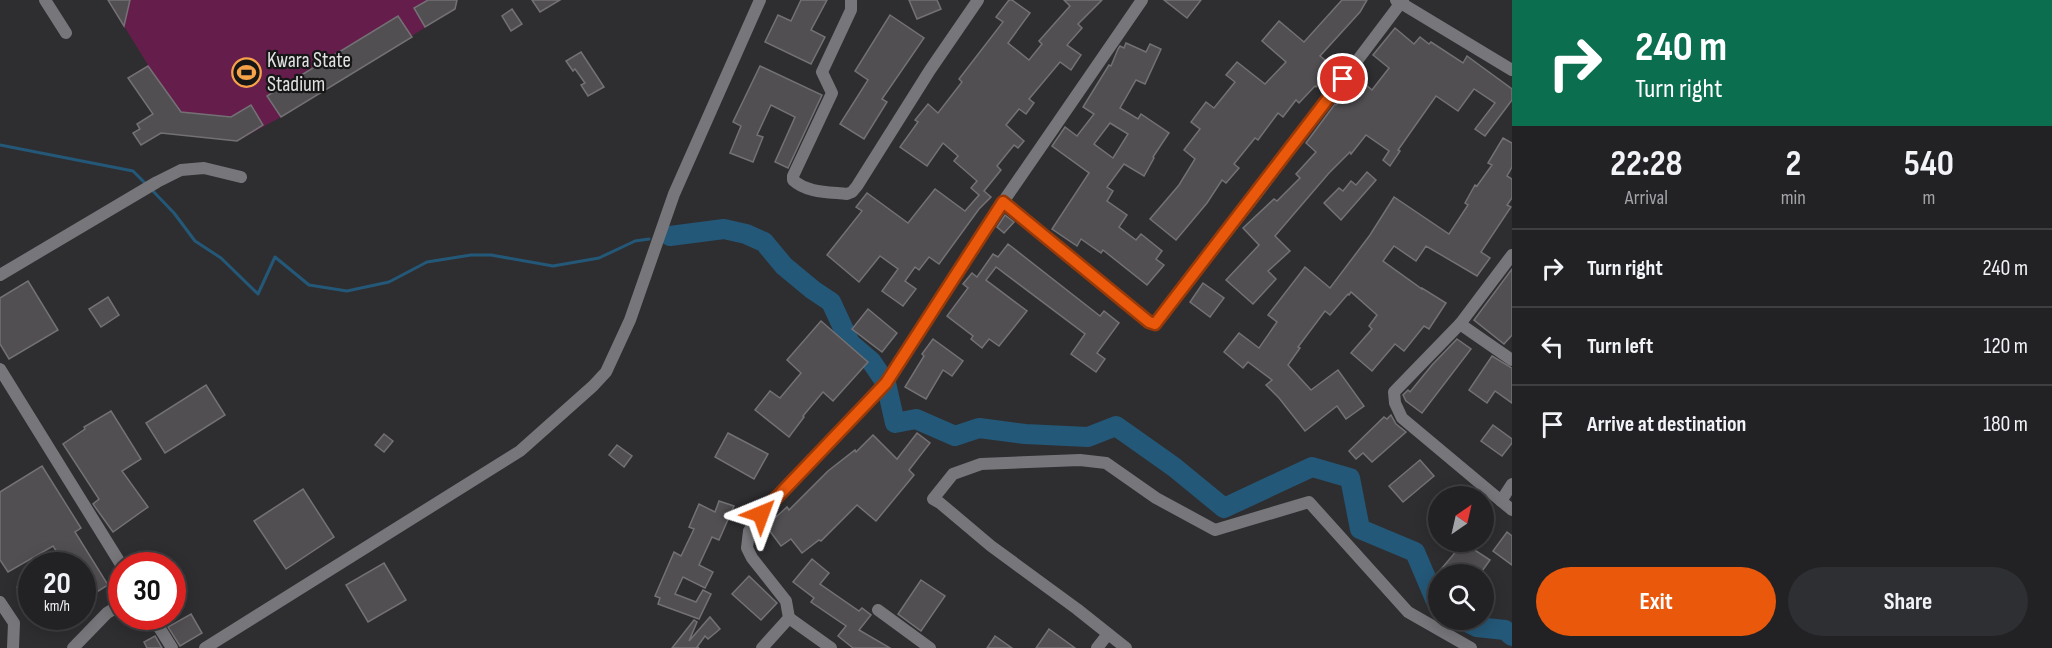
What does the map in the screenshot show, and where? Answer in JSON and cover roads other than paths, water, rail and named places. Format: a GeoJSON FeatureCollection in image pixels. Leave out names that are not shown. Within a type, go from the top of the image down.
{"type":"FeatureCollection","features":[{"type":"Feature","properties":{"kind":"street"},"geometry":{"type":"LineString","coordinates":[[45,0],[66,33]]}},
{"type":"Feature","properties":{"kind":"street"},"geometry":{"type":"LineString","coordinates":[[205,648],[520,451],[606,372],[630,320],[674,194],[760,0]]}},
{"type":"Feature","properties":{"kind":"street"},"geometry":{"type":"LineString","coordinates":[[851,0],[851,10],[822,72],[832,93],[793,176],[796,183],[807,188],[847,194],[857,186],[930,70],[978,0]]}},
{"type":"Feature","properties":{"kind":"street"},"geometry":{"type":"LineString","coordinates":[[831,648],[789,618],[786,601],[752,558],[747,548],[749,531],[761,514],[890,378],[1003,202],[1142,0]]}},
{"type":"Feature","properties":{"kind":"street"},"geometry":{"type":"LineString","coordinates":[[1003,202],[1149,322],[1155,324],[1400,1],[1512,70]]}},
{"type":"Feature","properties":{"kind":"street"},"geometry":{"type":"LineString","coordinates":[[0,275],[153,184],[181,170],[204,168],[241,177]]}},
{"type":"Feature","properties":{"kind":"street"},"geometry":{"type":"LineString","coordinates":[[1512,255],[1460,324],[1394,392],[1395,403],[1402,418],[1512,510]]}},
{"type":"Feature","properties":{"kind":"street"},"geometry":{"type":"LineString","coordinates":[[1460,324],[1512,360]]}},
{"type":"Feature","properties":{"kind":"street"},"geometry":{"type":"LineString","coordinates":[[0,369],[113,552]]}},
{"type":"Feature","properties":{"kind":"street"},"geometry":{"type":"LineString","coordinates":[[1126,648],[933,499],[953,474],[981,464],[1080,460],[1106,463],[1156,498],[1215,530],[1309,502],[1408,612],[1471,648]]}},
{"type":"Feature","properties":{"kind":"street"},"geometry":{"type":"LineString","coordinates":[[1501,501],[1512,483]]}},
{"type":"Feature","properties":{"kind":"street"},"geometry":{"type":"LineString","coordinates":[[0,602],[14,623],[13,648]]}},
{"type":"Feature","properties":{"kind":"street"},"geometry":{"type":"LineString","coordinates":[[878,610],[930,648]]}},
{"type":"Feature","properties":{"kind":"street"},"geometry":{"type":"LineString","coordinates":[[73,648],[108,612]]}},
{"type":"Feature","properties":{"kind":"street"},"geometry":{"type":"LineString","coordinates":[[762,648],[789,618]]}},
{"type":"Feature","properties":{"kind":"street"},"geometry":{"type":"LineString","coordinates":[[161,630],[172,648]]}},
{"type":"Feature","properties":{"kind":"street"},"geometry":{"type":"LineString","coordinates":[[1097,648],[1108,634]]}},
{"type":"Feature","properties":{"kind":"waterway"},"geometry":{"type":"LineString","coordinates":[[0,145],[133,171],[146,184]]}},
{"type":"Feature","properties":{"kind":"waterway"},"geometry":{"type":"LineString","coordinates":[[151,189],[174,213],[195,241],[221,258],[258,294],[275,257],[309,285],[347,291],[389,282],[427,262],[471,255],[491,255],[553,266],[599,258],[635,241],[649,239]]}},
{"type":"Feature","properties":{"kind":"waterway"},"geometry":{"type":"LineString","coordinates":[[670,236],[724,229],[746,234],[764,242],[784,266],[831,302],[850,343],[871,361],[886,383],[895,423],[916,419],[955,436],[979,428],[1025,434],[1088,437],[1116,426],[1174,467],[1224,508],[1312,467],[1350,478],[1360,529],[1415,552],[1428,583]]}},
{"type":"Feature","properties":{"kind":"waterway"},"geometry":{"type":"LineString","coordinates":[[1494,629],[1505,630],[1512,636]]}},
{"type":"Feature","properties":{"kind":"place","name":"Kwara State Stadium"},"geometry":{"type":"Point","coordinates":[246,72]}}]}
